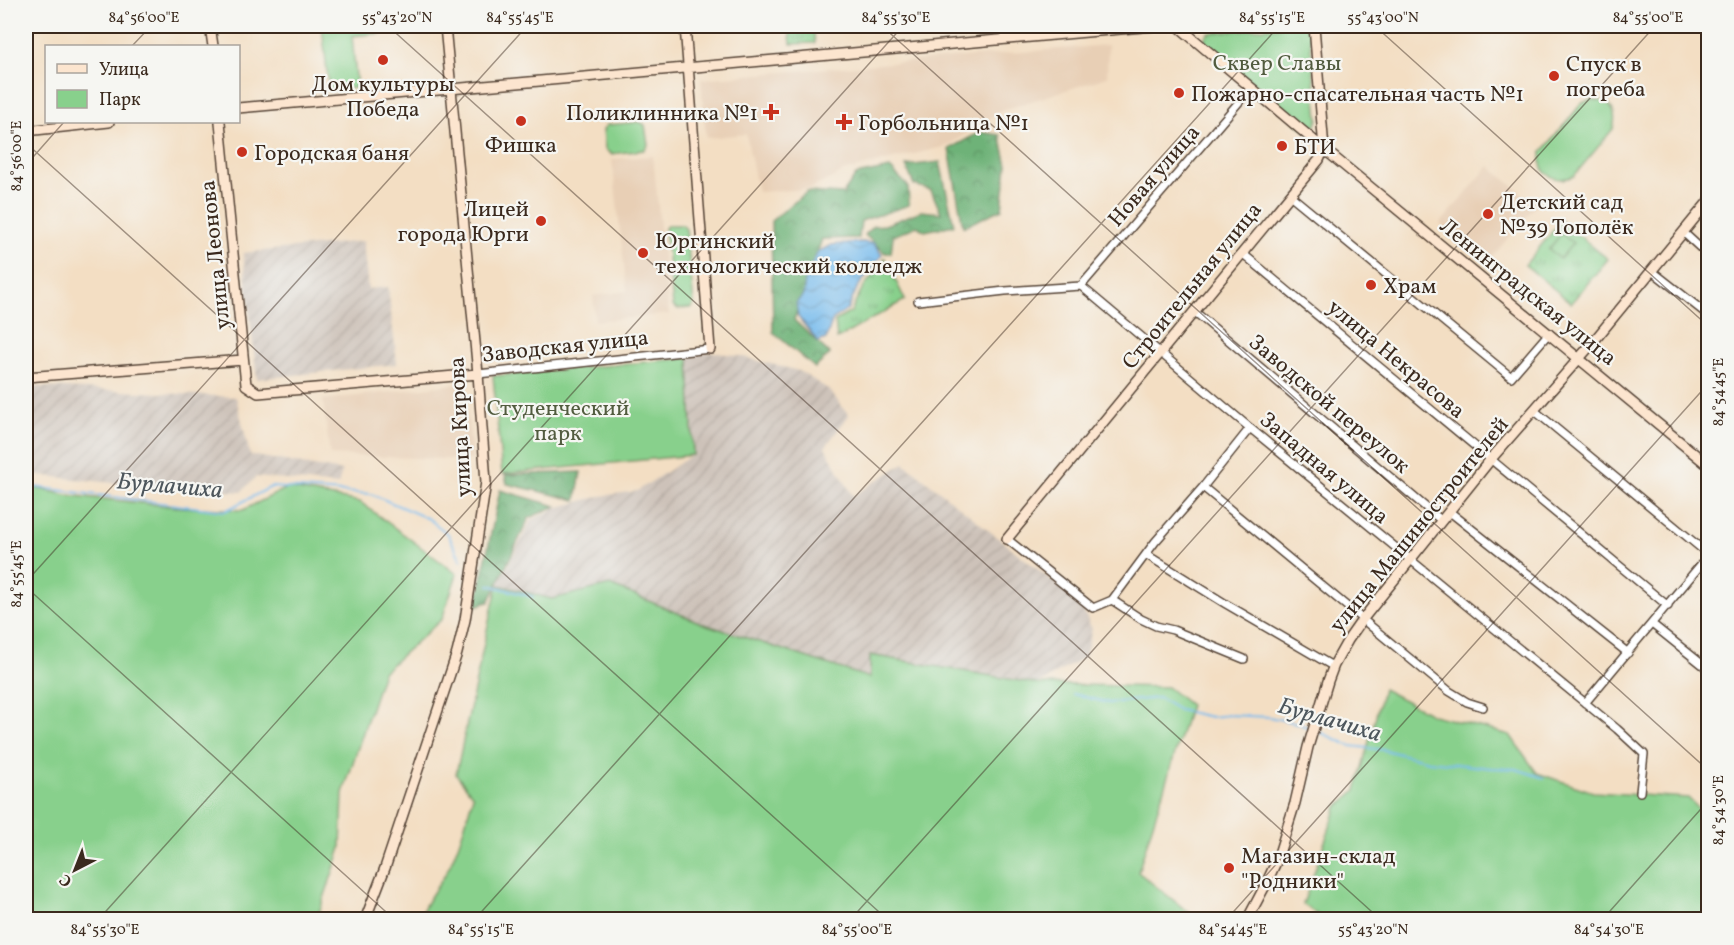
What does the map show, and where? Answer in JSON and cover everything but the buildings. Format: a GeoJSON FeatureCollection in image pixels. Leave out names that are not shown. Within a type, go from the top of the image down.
{"type":"FeatureCollection","features":[{"type":"Feature","properties":{"kind":"street"},"geometry":{"type":"LineString","coordinates":[[210,26],[213,45]]}},
{"type":"Feature","properties":{"kind":"street","name":"улица Кирова"},"geometry":{"type":"LineString","coordinates":[[365,920],[385,868],[457,653],[465,620],[485,489],[477,374],[444,26]]}},
{"type":"Feature","properties":{"kind":"street"},"geometry":{"type":"LineString","coordinates":[[685,26],[710,350]]}},
{"type":"Feature","properties":{"kind":"street"},"geometry":{"type":"LineString","coordinates":[[240,108],[1154,26]]}},
{"type":"Feature","properties":{"kind":"street","name":"Ленинградская улица"},"geometry":{"type":"LineString","coordinates":[[1178,26],[1708,465]]}},
{"type":"Feature","properties":{"kind":"street"},"geometry":{"type":"LineString","coordinates":[[1314,26],[1324,149]]}},
{"type":"Feature","properties":{"kind":"street","name":"Новая улица"},"geometry":{"type":"LineString","coordinates":[[1081,286],[1251,88]]}},
{"type":"Feature","properties":{"kind":"street"},"geometry":{"type":"LineString","coordinates":[[26,131],[100,123]]}},
{"type":"Feature","properties":{"kind":"street","name":"улица Леонова"},"geometry":{"type":"LineString","coordinates":[[220,123],[246,385]]}},
{"type":"Feature","properties":{"kind":"street","name":"Строительная улица"},"geometry":{"type":"LineString","coordinates":[[1008,539],[1319,160],[1324,149]]}},
{"type":"Feature","properties":{"kind":"street"},"geometry":{"type":"LineString","coordinates":[[1290,195],[1511,377],[1549,333]]}},
{"type":"Feature","properties":{"kind":"street","name":"улица Машиностроителей"},"geometry":{"type":"LineString","coordinates":[[1247,920],[1277,860],[1295,803],[1308,747],[1334,665],[1348,640],[1491,459],[1534,411],[1708,202]]}},
{"type":"Feature","properties":{"kind":"street"},"geometry":{"type":"LineString","coordinates":[[1683,232],[1708,255]]}},
{"type":"Feature","properties":{"kind":"street","name":"улица Некрасова"},"geometry":{"type":"LineString","coordinates":[[1242,253],[1668,606]]}},
{"type":"Feature","properties":{"kind":"street"},"geometry":{"type":"LineString","coordinates":[[1652,271],[1708,315]]}},
{"type":"Feature","properties":{"kind":"street"},"geometry":{"type":"LineString","coordinates":[[918,301],[1005,291],[1081,286]]}},
{"type":"Feature","properties":{"kind":"street","name":"Западная улица"},"geometry":{"type":"LineString","coordinates":[[1081,286],[1617,729],[1644,754],[1640,792]]}},
{"type":"Feature","properties":{"kind":"street","name":"Заводской переулок"},"geometry":{"type":"LineString","coordinates":[[1194,312],[1442,521]]}},
{"type":"Feature","properties":{"kind":"street","name":"Заводская улица"},"geometry":{"type":"LineString","coordinates":[[246,385],[258,393],[477,374],[710,350]]}},
{"type":"Feature","properties":{"kind":"street"},"geometry":{"type":"LineString","coordinates":[[26,377],[243,360]]}},
{"type":"Feature","properties":{"kind":"street"},"geometry":{"type":"LineString","coordinates":[[1534,411],[1708,555],[1668,606],[1585,703]]}},
{"type":"Feature","properties":{"kind":"street"},"geometry":{"type":"LineString","coordinates":[[1008,539],[1093,608],[1112,600],[1155,542],[1250,428]]}},
{"type":"Feature","properties":{"kind":"street"},"geometry":{"type":"LineString","coordinates":[[1203,487],[1449,691],[1467,702],[1483,707]]}},
{"type":"Feature","properties":{"kind":"street"},"geometry":{"type":"LineString","coordinates":[[1450,512],[1628,653]]}},
{"type":"Feature","properties":{"kind":"street"},"geometry":{"type":"LineString","coordinates":[[1147,555],[1226,604],[1334,665]]}},
{"type":"Feature","properties":{"kind":"street"},"geometry":{"type":"LineString","coordinates":[[1112,600],[1149,623],[1173,630],[1244,659]]}},
{"type":"Feature","properties":{"kind":"street"},"geometry":{"type":"LineString","coordinates":[[1652,624],[1708,669]]}},
{"type":"Feature","properties":{"kind":"shaded area","name":"Горбольница №1"},"geometry":{"type":"Polygon","coordinates":[[[1108,45],[1107,77],[1003,110],[947,146],[845,171],[810,189],[758,192],[746,134],[706,138],[701,79],[1108,45]]]}},
{"type":"Feature","properties":{"kind":"shaded area","name":"Юргинский технологический колледж"},"geometry":{"type":"Polygon","coordinates":[[[653,156],[669,314],[595,321],[593,296],[627,291],[612,159],[653,156]]]}},
{"type":"Feature","properties":{"kind":"shaded area","name":"Детский сад №39 Тополёк"},"geometry":{"type":"Polygon","coordinates":[[[1489,166],[1536,205],[1487,263],[1440,224],[1489,166]]]}},
{"type":"Feature","properties":{"kind":"shaded area"},"geometry":{"type":"Polygon","coordinates":[[[363,241],[368,289],[388,287],[397,364],[257,379],[243,253],[363,241]]]}},
{"type":"Feature","properties":{"kind":"shaded area"},"geometry":{"type":"Polygon","coordinates":[[[708,352],[735,355],[799,371],[828,389],[849,415],[825,447],[853,496],[904,463],[1079,602],[1092,629],[1085,657],[1038,684],[871,655],[870,678],[704,624],[610,585],[552,599],[498,585],[531,520],[559,507],[601,496],[637,491],[692,455],[689,358],[708,352]]]}},
{"type":"Feature","properties":{"kind":"shaded area"},"geometry":{"type":"Polygon","coordinates":[[[465,383],[472,460],[330,455],[323,400],[465,383]]]}},
{"type":"Feature","properties":{"kind":"shaded area"},"geometry":{"type":"Polygon","coordinates":[[[26,386],[236,397],[250,455],[342,471],[338,485],[256,477],[241,492],[133,485],[26,474],[26,386]]]}},
{"type":"Feature","properties":{"kind":"green space"},"geometry":{"type":"Polygon","coordinates":[[[322,26],[381,26],[382,33],[352,36],[357,88],[329,90],[322,26]]]}},
{"type":"Feature","properties":{"kind":"green space"},"geometry":{"type":"Polygon","coordinates":[[[789,26],[813,26],[815,43],[791,44],[789,26]]]}},
{"type":"Feature","properties":{"kind":"green space","name":"Сквер Славы"},"geometry":{"type":"Polygon","coordinates":[[[1309,26],[1318,119],[1312,130],[1306,131],[1204,44],[1205,37],[1209,33],[1309,26]]]}},
{"type":"Feature","properties":{"kind":"green space"},"geometry":{"type":"Polygon","coordinates":[[[1598,100],[1611,107],[1614,117],[1613,129],[1574,176],[1554,178],[1544,171],[1541,160],[1542,152],[1582,103],[1598,100]]]}},
{"type":"Feature","properties":{"kind":"green space"},"geometry":{"type":"Polygon","coordinates":[[[640,122],[645,125],[648,145],[644,150],[611,154],[605,149],[603,130],[607,125],[640,122]]]}},
{"type":"Feature","properties":{"kind":"green space"},"geometry":{"type":"Polygon","coordinates":[[[980,132],[1000,135],[1007,165],[1002,209],[963,227],[949,149],[980,132]]]}},
{"type":"Feature","properties":{"kind":"green space"},"geometry":{"type":"Polygon","coordinates":[[[940,162],[954,225],[925,231],[917,226],[893,236],[891,253],[885,253],[865,235],[873,226],[885,225],[921,211],[941,213],[931,190],[914,185],[906,166],[940,162]]]}},
{"type":"Feature","properties":{"kind":"green space"},"geometry":{"type":"Polygon","coordinates":[[[890,168],[908,186],[909,205],[861,221],[859,238],[822,239],[794,320],[830,354],[815,368],[773,332],[771,221],[807,192],[843,194],[856,175],[890,168]]]}},
{"type":"Feature","properties":{"kind":"green space"},"geometry":{"type":"Polygon","coordinates":[[[1561,221],[1608,259],[1571,303],[1525,265],[1561,221]]]}},
{"type":"Feature","properties":{"kind":"green space"},"geometry":{"type":"Polygon","coordinates":[[[668,225],[682,225],[686,229],[694,304],[691,308],[677,309],[673,306],[665,228],[668,225]]]}},
{"type":"Feature","properties":{"kind":"green space"},"geometry":{"type":"Polygon","coordinates":[[[1561,234],[1573,243],[1560,259],[1549,249],[1561,234]]]}},
{"type":"Feature","properties":{"kind":"green space"},"geometry":{"type":"Polygon","coordinates":[[[885,258],[905,300],[837,339],[835,321],[851,312],[861,291],[885,258]]]}},
{"type":"Feature","properties":{"kind":"green space","name":"Студенческий парк"},"geometry":{"type":"Polygon","coordinates":[[[689,358],[693,455],[502,474],[493,376],[689,358]]]}},
{"type":"Feature","properties":{"kind":"green space"},"geometry":{"type":"Polygon","coordinates":[[[581,472],[576,500],[507,484],[505,475],[581,472]]]}},
{"type":"Feature","properties":{"kind":"green space"},"geometry":{"type":"Polygon","coordinates":[[[26,486],[67,495],[178,507],[243,510],[287,488],[360,502],[457,574],[442,619],[383,672],[343,793],[341,848],[317,919],[26,919],[26,486]]]}},
{"type":"Feature","properties":{"kind":"green space"},"geometry":{"type":"Polygon","coordinates":[[[500,490],[556,506],[529,518],[489,602],[476,606],[500,490]]]}},
{"type":"Feature","properties":{"kind":"green space"},"geometry":{"type":"Polygon","coordinates":[[[498,585],[552,599],[610,585],[704,624],[870,678],[870,655],[1038,684],[1167,687],[1190,705],[1138,872],[1197,919],[419,919],[451,862],[473,796],[456,774],[498,585]]]}},
{"type":"Feature","properties":{"kind":"green space"},"geometry":{"type":"Polygon","coordinates":[[[1383,689],[1433,715],[1510,735],[1537,773],[1593,792],[1688,798],[1708,818],[1708,919],[1324,920],[1303,904],[1337,807],[1356,790],[1383,689]]]}},
{"type":"Feature","properties":{"kind":"water"},"geometry":{"type":"Polygon","coordinates":[[[874,243],[882,255],[857,288],[848,309],[833,319],[826,339],[818,342],[798,317],[796,303],[803,295],[806,274],[818,252],[831,245],[874,243]]]}},
{"type":"Feature","properties":{"kind":"waterway","name":"Бурлачиха"},"geometry":{"type":"LineString","coordinates":[[26,486],[225,511],[271,487],[371,494],[429,519],[448,534],[461,560]]}},
{"type":"Feature","properties":{"kind":"waterway","name":"Бурлачиха"},"geometry":{"type":"LineString","coordinates":[[489,585],[533,597]]}},
{"type":"Feature","properties":{"kind":"waterway","name":"Бурлачиха"},"geometry":{"type":"LineString","coordinates":[[1073,694],[1109,703],[1159,698],[1179,710],[1211,717],[1229,715],[1269,717],[1312,729]]}},
{"type":"Feature","properties":{"kind":"waterway","name":"Бурлачиха"},"geometry":{"type":"LineString","coordinates":[[1317,731],[1351,746],[1384,750],[1429,761],[1516,769],[1544,778]]}},
{"type":"Feature","properties":{"kind":"place","name":"Дом культуры Победа"},"geometry":{"type":"Point","coordinates":[383,60]}},
{"type":"Feature","properties":{"kind":"place","name":"Спуск в погреба"},"geometry":{"type":"Point","coordinates":[1554,76]}},
{"type":"Feature","properties":{"kind":"place","name":"Пожарно-спасательная часть №1"},"geometry":{"type":"Point","coordinates":[1179,93]}},
{"type":"Feature","properties":{"kind":"place","name":"Поликлинника №1"},"geometry":{"type":"Point","coordinates":[771,112]}},
{"type":"Feature","properties":{"kind":"place","name":"Фишка"},"geometry":{"type":"Point","coordinates":[521,121]}},
{"type":"Feature","properties":{"kind":"place","name":"Горбольница №1"},"geometry":{"type":"Point","coordinates":[844,122]}},
{"type":"Feature","properties":{"kind":"place","name":"БТИ"},"geometry":{"type":"Point","coordinates":[1282,146]}},
{"type":"Feature","properties":{"kind":"place","name":"Городская баня"},"geometry":{"type":"Point","coordinates":[242,152]}},
{"type":"Feature","properties":{"kind":"place","name":"Детский сад №39 Тополёк"},"geometry":{"type":"Point","coordinates":[1488,214]}},
{"type":"Feature","properties":{"kind":"place","name":"Лицей города Юрги"},"geometry":{"type":"Point","coordinates":[541,221]}},
{"type":"Feature","properties":{"kind":"place","name":"Юргинский технологический колледж"},"geometry":{"type":"Point","coordinates":[643,253]}},
{"type":"Feature","properties":{"kind":"place","name":"Храм"},"geometry":{"type":"Point","coordinates":[1371,285]}},
{"type":"Feature","properties":{"kind":"place","name":"Магазин-склад \"Родники\""},"geometry":{"type":"Point","coordinates":[1229,868]}}]}
